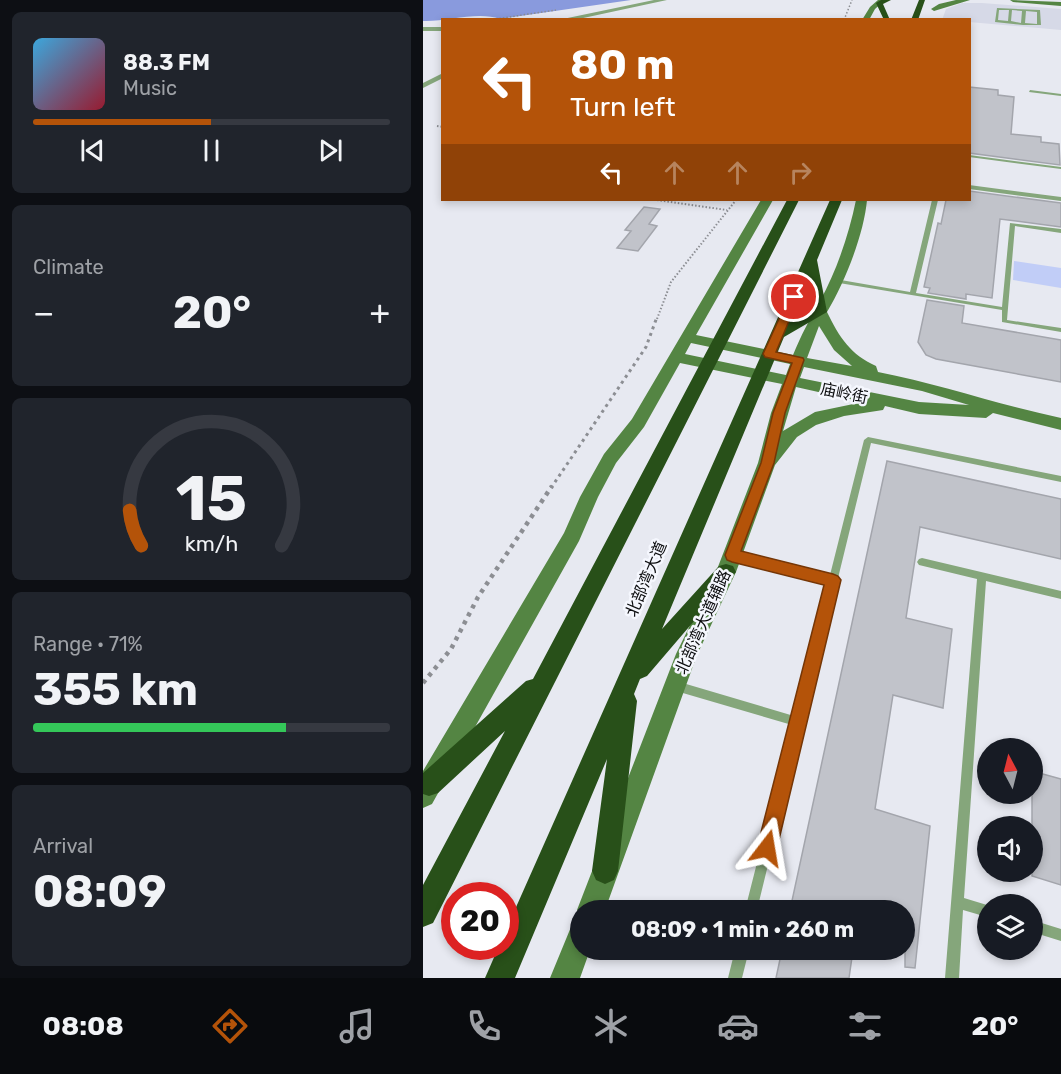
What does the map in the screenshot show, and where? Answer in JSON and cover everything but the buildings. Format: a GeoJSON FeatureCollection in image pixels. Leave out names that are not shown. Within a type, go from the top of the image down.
{"type":"FeatureCollection","features":[{"type":"Feature","properties":{"kind":"highway"},"geometry":{"type":"LineString","coordinates":[[887,18],[879,1],[888,0]]}},
{"type":"Feature","properties":{"kind":"highway"},"geometry":{"type":"LineString","coordinates":[[887,18],[896,0]]}},
{"type":"Feature","properties":{"kind":"highway"},"geometry":{"type":"LineString","coordinates":[[915,18],[922,0]]}},
{"type":"Feature","properties":{"kind":"highway"},"geometry":{"type":"LineString","coordinates":[[423,913],[792,201]]}},
{"type":"Feature","properties":{"kind":"highway","name":"北部湾大道"},"geometry":{"type":"LineString","coordinates":[[500,978],[836,201]]}},
{"type":"Feature","properties":{"kind":"highway"},"geometry":{"type":"LineString","coordinates":[[777,335],[821,312],[810,259]]}},
{"type":"Feature","properties":{"kind":"highway"},"geometry":{"type":"LineString","coordinates":[[605,872],[628,681],[729,564]]}},
{"type":"Feature","properties":{"kind":"highway"},"geometry":{"type":"LineString","coordinates":[[426,790],[544,680]]}},
{"type":"Feature","properties":{"kind":"main road"},"geometry":{"type":"LineString","coordinates":[[931,18],[937,0]]}},
{"type":"Feature","properties":{"kind":"main road"},"geometry":{"type":"LineString","coordinates":[[934,9],[941,5],[967,0]]}},
{"type":"Feature","properties":{"kind":"main road"},"geometry":{"type":"LineString","coordinates":[[1013,0],[1061,4]]}},
{"type":"Feature","properties":{"kind":"main road"},"geometry":{"type":"LineString","coordinates":[[866,18],[879,1]]}},
{"type":"Feature","properties":{"kind":"main road"},"geometry":{"type":"LineString","coordinates":[[426,790],[573,536],[589,497],[610,459],[638,423],[766,201]]}},
{"type":"Feature","properties":{"kind":"main road","name":"北部湾大道辅路"},"geometry":{"type":"LineString","coordinates":[[595,900],[687,654],[729,564],[767,463],[779,413],[811,328],[835,281],[857,226],[863,201]]}},
{"type":"Feature","properties":{"kind":"main road"},"geometry":{"type":"LineString","coordinates":[[821,312],[834,343],[858,365],[924,386]]}},
{"type":"Feature","properties":{"kind":"main road","name":"庙岭街"},"geometry":{"type":"LineString","coordinates":[[687,338],[924,386],[1015,414],[1061,424]]}},
{"type":"Feature","properties":{"kind":"main road","name":"庙岭街"},"geometry":{"type":"LineString","coordinates":[[676,357],[919,408],[1015,414]]}},
{"type":"Feature","properties":{"kind":"main road"},"geometry":{"type":"LineString","coordinates":[[767,463],[791,433],[818,418],[848,408],[876,406],[919,408]]}},
{"type":"Feature","properties":{"kind":"main road"},"geometry":{"type":"LineString","coordinates":[[565,978],[572,960]]}},
{"type":"Feature","properties":{"kind":"street"},"geometry":{"type":"LineString","coordinates":[[571,18],[664,0]]}},
{"type":"Feature","properties":{"kind":"street"},"geometry":{"type":"LineString","coordinates":[[423,29],[441,29]]}},
{"type":"Feature","properties":{"kind":"street"},"geometry":{"type":"LineString","coordinates":[[425,85],[441,76]]}},
{"type":"Feature","properties":{"kind":"street"},"geometry":{"type":"LineString","coordinates":[[425,85],[441,87]]}},
{"type":"Feature","properties":{"kind":"lane"},"geometry":{"type":"LineString","coordinates":[[998,9],[1024,10],[1039,11],[1039,25],[996,21],[998,9]]}},
{"type":"Feature","properties":{"kind":"lane"},"geometry":{"type":"LineString","coordinates":[[1009,22],[1011,9]]}},
{"type":"Feature","properties":{"kind":"lane"},"geometry":{"type":"LineString","coordinates":[[1023,24],[1024,10]]}},
{"type":"Feature","properties":{"kind":"lane"},"geometry":{"type":"LineString","coordinates":[[1030,92],[1061,95]]}},
{"type":"Feature","properties":{"kind":"lane"},"geometry":{"type":"LineString","coordinates":[[971,156],[1061,168]]}},
{"type":"Feature","properties":{"kind":"lane"},"geometry":{"type":"LineString","coordinates":[[971,187],[1061,199]]}},
{"type":"Feature","properties":{"kind":"lane"},"geometry":{"type":"LineString","coordinates":[[913,294],[935,201]]}},
{"type":"Feature","properties":{"kind":"lane"},"geometry":{"type":"LineString","coordinates":[[1061,231],[1012,224],[1004,321],[1061,330]]}},
{"type":"Feature","properties":{"kind":"lane"},"geometry":{"type":"LineString","coordinates":[[835,281],[1005,309]]}},
{"type":"Feature","properties":{"kind":"lane"},"geometry":{"type":"LineString","coordinates":[[754,900],[868,440],[1061,479]]}},
{"type":"Feature","properties":{"kind":"lane"},"geometry":{"type":"LineString","coordinates":[[922,562],[1061,595]]}},
{"type":"Feature","properties":{"kind":"lane"},"geometry":{"type":"LineString","coordinates":[[729,564],[833,580]]}},
{"type":"Feature","properties":{"kind":"lane"},"geometry":{"type":"LineString","coordinates":[[952,978],[982,577]]}},
{"type":"Feature","properties":{"kind":"lane"},"geometry":{"type":"LineString","coordinates":[[675,686],[798,722]]}},
{"type":"Feature","properties":{"kind":"lane"},"geometry":{"type":"LineString","coordinates":[[958,902],[977,909]]}},
{"type":"Feature","properties":{"kind":"lane"},"geometry":{"type":"LineString","coordinates":[[1043,929],[1061,935]]}},
{"type":"Feature","properties":{"kind":"lane"},"geometry":{"type":"LineString","coordinates":[[735,978],[740,960]]}},
{"type":"Feature","properties":{"kind":"path"},"geometry":{"type":"LineString","coordinates":[[845,18],[852,0]]}},
{"type":"Feature","properties":{"kind":"path"},"geometry":{"type":"LineString","coordinates":[[497,18],[557,10]]}},
{"type":"Feature","properties":{"kind":"path"},"geometry":{"type":"LineString","coordinates":[[437,126],[441,127]]}},
{"type":"Feature","properties":{"kind":"path"},"geometry":{"type":"LineString","coordinates":[[664,201],[727,210]]}},
{"type":"Feature","properties":{"kind":"path"},"geometry":{"type":"LineString","coordinates":[[423,683],[451,649],[478,597],[646,347],[671,282],[735,201]]}},
{"type":"Feature","properties":{"kind":"shaded area"},"geometry":{"type":"Polygon","coordinates":[[[962,3],[982,3],[1061,9],[1061,30],[971,22],[971,18],[943,18],[946,9],[962,3]]]}},
{"type":"Feature","properties":{"kind":"shaded area"},"geometry":{"type":"Polygon","coordinates":[[[1014,261],[1061,268],[1061,288],[1013,280],[1014,261]]]}},
{"type":"Feature","properties":{"kind":"water"},"geometry":{"type":"Polygon","coordinates":[[[423,0],[631,0],[507,18],[472,16],[423,21],[423,0]]]}},
{"type":"Feature","properties":{"kind":"route"},"geometry":{"type":"LineString","coordinates":[[767,848],[833,580],[732,555],[767,463],[779,413],[799,360],[769,354],[794,297]]}}]}
